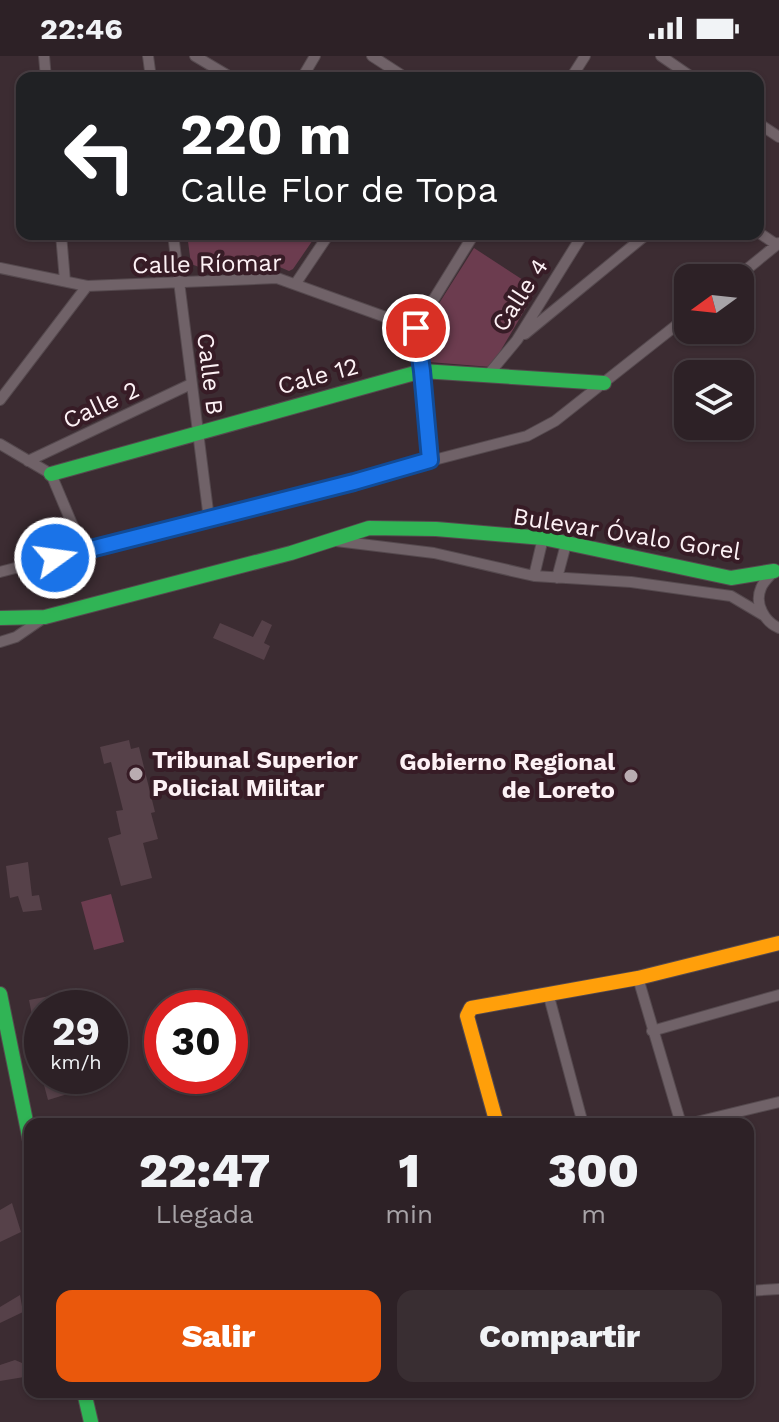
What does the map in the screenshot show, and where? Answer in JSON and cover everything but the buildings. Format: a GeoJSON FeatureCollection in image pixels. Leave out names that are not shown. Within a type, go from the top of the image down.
{"type":"FeatureCollection","features":[{"type":"Feature","properties":{"kind":"street"},"geometry":{"type":"LineString","coordinates":[[195,56],[222,72]]}},
{"type":"Feature","properties":{"kind":"street"},"geometry":{"type":"LineString","coordinates":[[372,56],[397,72]]}},
{"type":"Feature","properties":{"kind":"street"},"geometry":{"type":"LineString","coordinates":[[661,56],[682,72]]}},
{"type":"Feature","properties":{"kind":"street"},"geometry":{"type":"LineString","coordinates":[[62,240],[65,281]]}},
{"type":"Feature","properties":{"kind":"street","name":"Calle B"},"geometry":{"type":"LineString","coordinates":[[174,240],[209,519]]}},
{"type":"Feature","properties":{"kind":"street"},"geometry":{"type":"LineString","coordinates":[[296,283],[325,240]]}},
{"type":"Feature","properties":{"kind":"street"},"geometry":{"type":"LineString","coordinates":[[430,460],[416,328],[470,240]]}},
{"type":"Feature","properties":{"kind":"street","name":"Calle 4"},"geometry":{"type":"LineString","coordinates":[[488,375],[517,340],[579,240]]}},
{"type":"Feature","properties":{"kind":"street"},"geometry":{"type":"LineString","coordinates":[[517,340],[640,240]]}},
{"type":"Feature","properties":{"kind":"street"},"geometry":{"type":"LineString","coordinates":[[753,264],[778,244]]}},
{"type":"Feature","properties":{"kind":"street","name":"Calle Ríomar"},"geometry":{"type":"LineString","coordinates":[[0,268],[87,286],[277,278],[416,328]]}},
{"type":"Feature","properties":{"kind":"street"},"geometry":{"type":"LineString","coordinates":[[0,400],[87,286]]}},
{"type":"Feature","properties":{"kind":"street"},"geometry":{"type":"LineString","coordinates":[[0,572],[527,436],[555,421],[674,327]]}},
{"type":"Feature","properties":{"kind":"street","name":"Cale 12"},"geometry":{"type":"LineString","coordinates":[[51,474],[422,371],[604,383]]}},
{"type":"Feature","properties":{"kind":"street","name":"Calle 2"},"geometry":{"type":"LineString","coordinates":[[28,461],[191,384]]}},
{"type":"Feature","properties":{"kind":"street"},"geometry":{"type":"LineString","coordinates":[[0,444],[51,474],[83,550]]}},
{"type":"Feature","properties":{"kind":"street","name":"Bulevar Óvalo Gorel"},"geometry":{"type":"LineString","coordinates":[[0,618],[45,617],[291,553],[369,528],[436,529],[543,538],[731,578],[776,570]]}},
{"type":"Feature","properties":{"kind":"street"},"geometry":{"type":"LineString","coordinates":[[534,576],[543,538]]}},
{"type":"Feature","properties":{"kind":"street","name":"Bulevar Óvalo Gorel"},"geometry":{"type":"LineString","coordinates":[[330,540],[434,553],[534,576],[631,582],[731,596],[779,628]]}},
{"type":"Feature","properties":{"kind":"street"},"geometry":{"type":"LineString","coordinates":[[557,578],[566,544]]}},
{"type":"Feature","properties":{"kind":"street","name":"Bulevar Óvalo Gorel"},"geometry":{"type":"LineString","coordinates":[[763,615],[759,602],[761,587],[776,570]]}},
{"type":"Feature","properties":{"kind":"street","name":"Bulevar Óvalo Gorel"},"geometry":{"type":"LineString","coordinates":[[0,642],[16,637],[45,617]]}},
{"type":"Feature","properties":{"kind":"street"},"geometry":{"type":"LineString","coordinates":[[495,1118],[467,1016],[468,1010],[638,978],[779,943]]}},
{"type":"Feature","properties":{"kind":"street"},"geometry":{"type":"LineString","coordinates":[[638,978],[679,1118]]}},
{"type":"Feature","properties":{"kind":"street"},"geometry":{"type":"LineString","coordinates":[[548,993],[581,1118]]}},
{"type":"Feature","properties":{"kind":"street"},"geometry":{"type":"LineString","coordinates":[[0,994],[25,1118]]}},
{"type":"Feature","properties":{"kind":"street"},"geometry":{"type":"LineString","coordinates":[[652,1031],[779,995]]}},
{"type":"Feature","properties":{"kind":"street"},"geometry":{"type":"LineString","coordinates":[[713,1118],[779,1102]]}},
{"type":"Feature","properties":{"kind":"street"},"geometry":{"type":"LineString","coordinates":[[754,1291],[779,1289]]}},
{"type":"Feature","properties":{"kind":"street"},"geometry":{"type":"LineString","coordinates":[[85,1398],[91,1422]]}},
{"type":"Feature","properties":{"kind":"shaded area"},"geometry":{"type":"Polygon","coordinates":[[[188,240],[313,240],[289,271],[270,263],[199,267],[191,264],[188,240]]]}},
{"type":"Feature","properties":{"kind":"shaded area"},"geometry":{"type":"Polygon","coordinates":[[[474,248],[537,289],[491,367],[429,362],[426,324],[474,248]]]}},
{"type":"Feature","properties":{"kind":"shaded area"},"geometry":{"type":"Polygon","coordinates":[[[111,894],[124,942],[94,950],[81,902],[111,894]]]}},
{"type":"Feature","properties":{"kind":"traffic: fast"},"geometry":{"type":"LineString","coordinates":[[51,474],[422,371],[604,383]]}},
{"type":"Feature","properties":{"kind":"traffic: fast"},"geometry":{"type":"LineString","coordinates":[[0,618],[45,617],[291,553],[369,528],[436,529],[543,538],[731,578],[774,571]]}},
{"type":"Feature","properties":{"kind":"traffic: fast"},"geometry":{"type":"LineString","coordinates":[[0,994],[25,1118]]}},
{"type":"Feature","properties":{"kind":"traffic: fast"},"geometry":{"type":"LineString","coordinates":[[85,1398],[91,1422]]}},
{"type":"Feature","properties":{"kind":"traffic: slow"},"geometry":{"type":"LineString","coordinates":[[495,1118],[467,1016],[471,1008],[638,978],[779,943]]}},
{"type":"Feature","properties":{"kind":"place","name":"Tribunal Superior Policial Militar"},"geometry":{"type":"Point","coordinates":[136,774]}},
{"type":"Feature","properties":{"kind":"place","name":"Gobierno Regional de Loreto"},"geometry":{"type":"Point","coordinates":[631,776]}},
{"type":"Feature","properties":{"kind":"route"},"geometry":{"type":"LineString","coordinates":[[55,558],[430,460],[416,328]]}}]}
